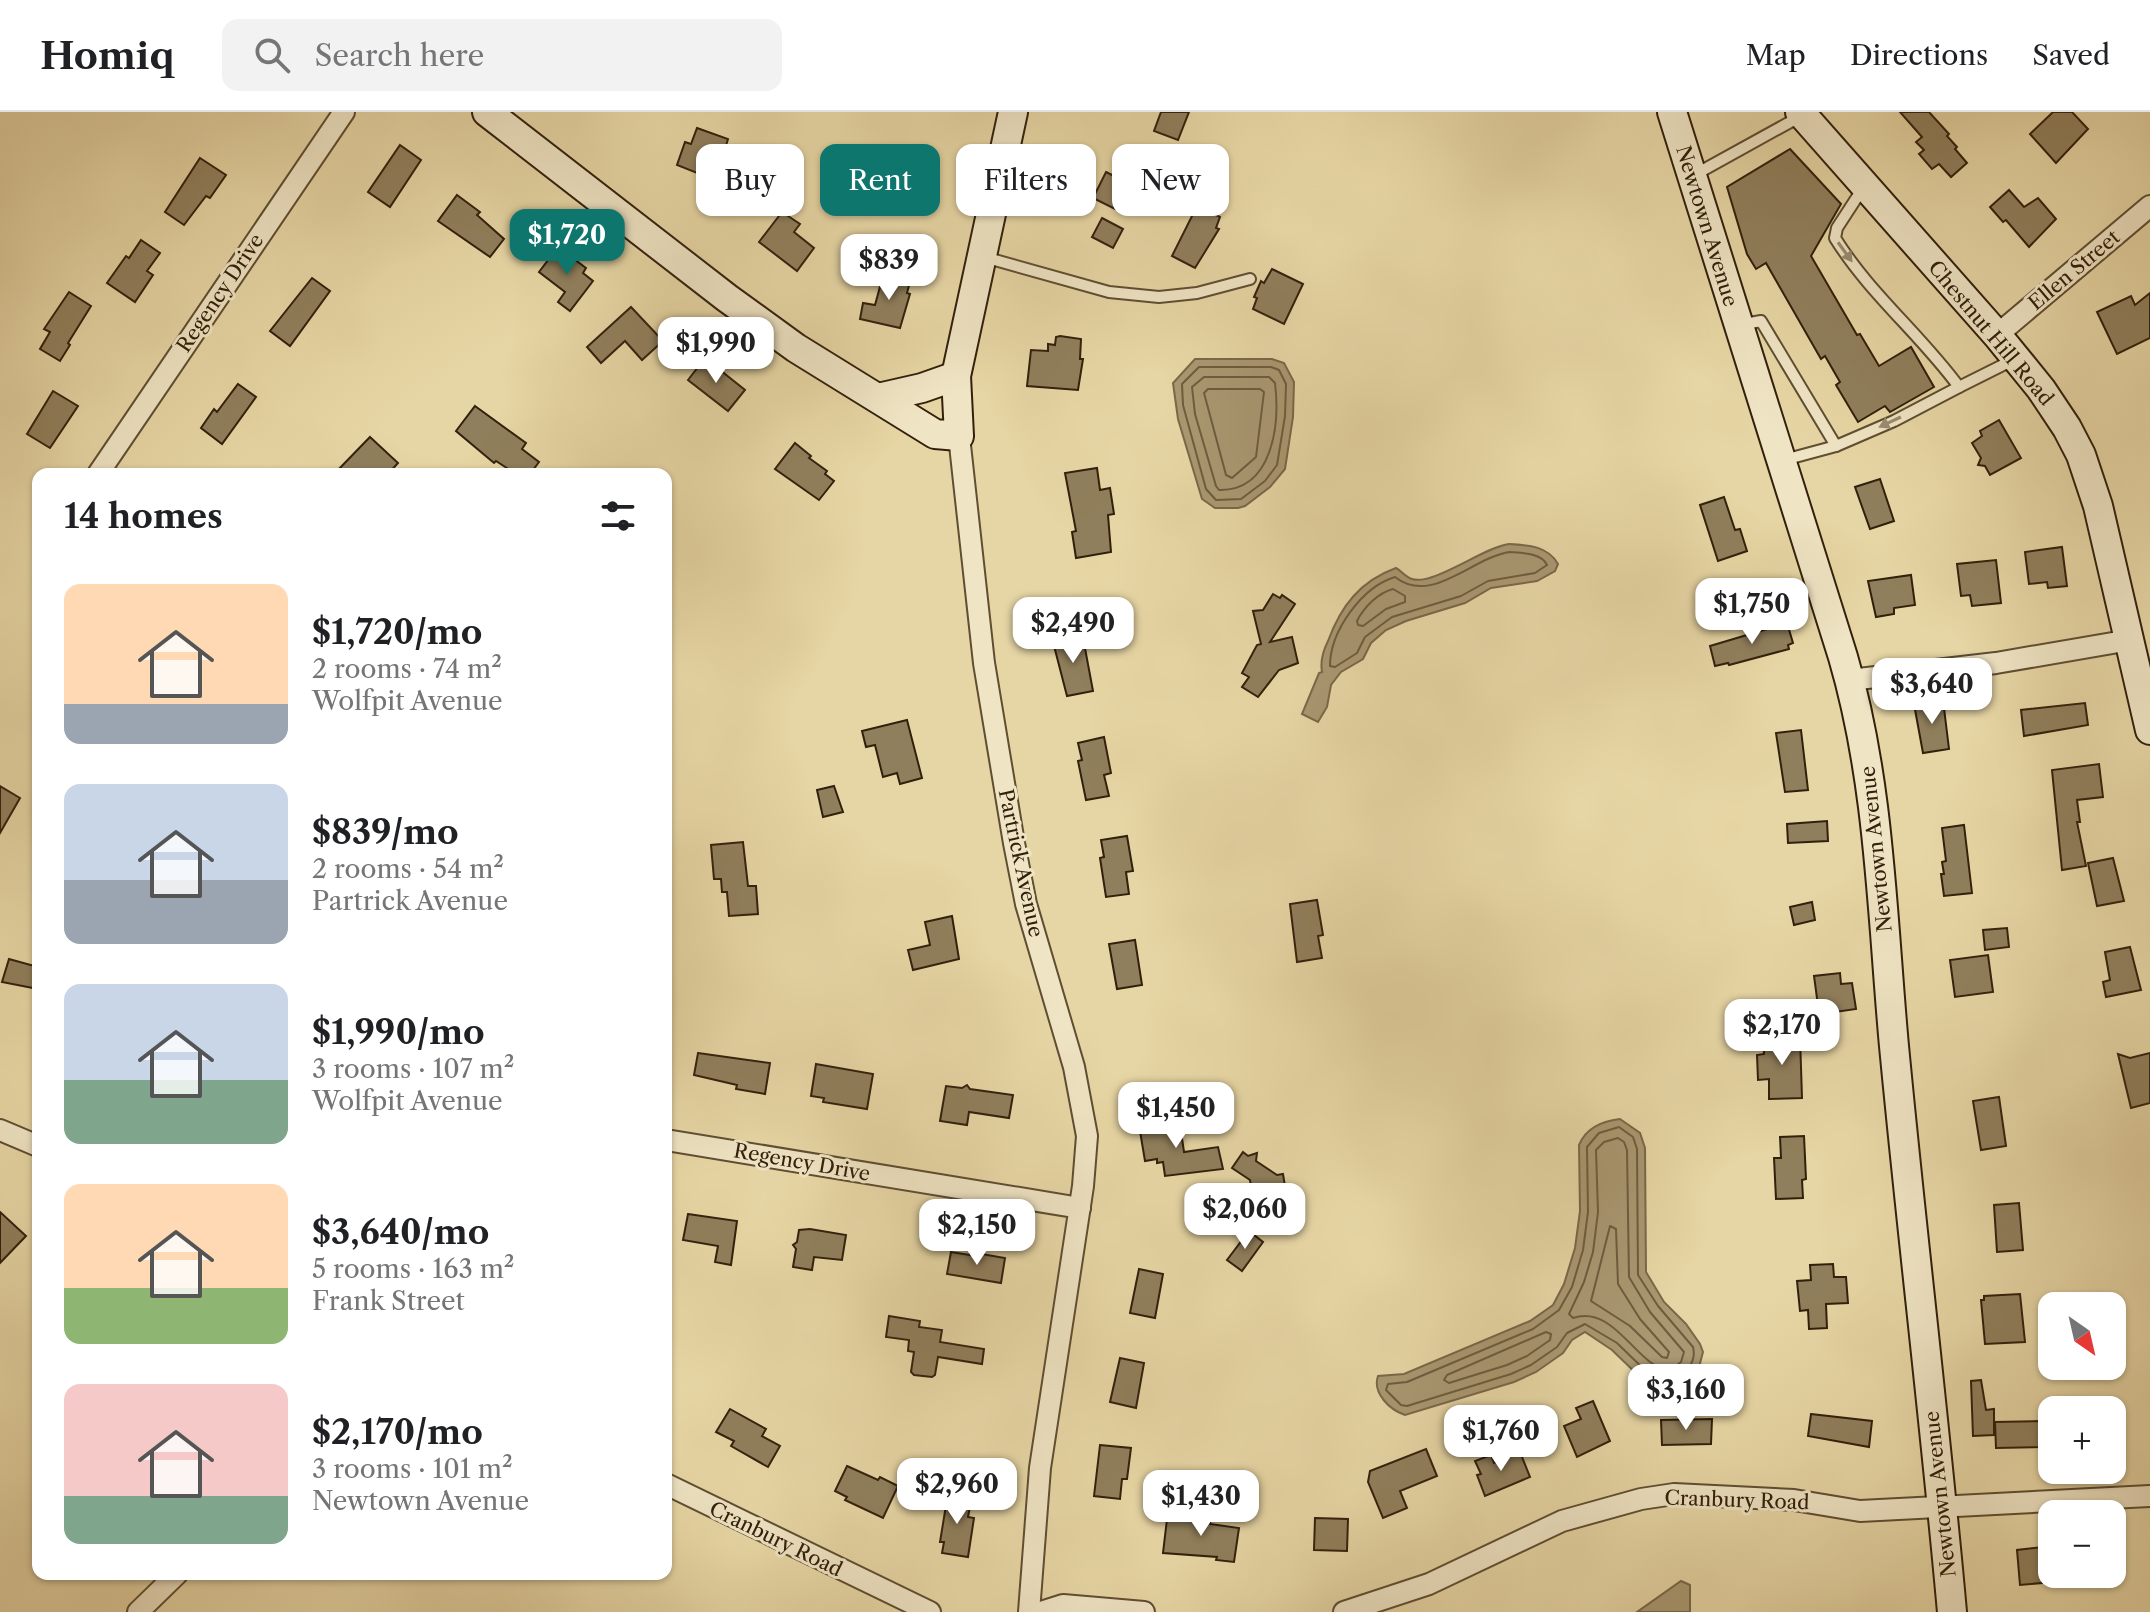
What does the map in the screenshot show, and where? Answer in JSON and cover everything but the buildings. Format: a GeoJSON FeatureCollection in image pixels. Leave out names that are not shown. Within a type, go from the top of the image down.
{"type":"FeatureCollection","features":[{"type":"Feature","properties":{"kind":"street","name":"Regency Drive"},"geometry":{"type":"LineString","coordinates":[[102,468],[344,112]]}},
{"type":"Feature","properties":{"kind":"street"},"geometry":{"type":"LineString","coordinates":[[487,112],[796,348],[935,434],[959,436]]}},
{"type":"Feature","properties":{"kind":"street","name":"Partrick Avenue"},"geometry":{"type":"LineString","coordinates":[[1013,112],[956,376],[959,436],[984,663],[1017,859],[1026,904],[1067,1040],[1085,1118],[1086,1166],[1040,1468],[1029,1612]]}},
{"type":"Feature","properties":{"kind":"street","name":"Newtown Avenue"},"geometry":{"type":"LineString","coordinates":[[1672,112],[1850,680],[1865,745],[1952,1612]]}},
{"type":"Feature","properties":{"kind":"street","name":"Chestnut Hill Road"},"geometry":{"type":"LineString","coordinates":[[1801,114],[2017,358],[2055,408],[2081,455],[2098,506],[2150,730]]}},
{"type":"Feature","properties":{"kind":"street","name":"Ellen Street"},"geometry":{"type":"LineString","coordinates":[[1997,335],[2150,206]]}},
{"type":"Feature","properties":{"kind":"street"},"geometry":{"type":"LineString","coordinates":[[878,398],[956,376]]}},
{"type":"Feature","properties":{"kind":"street"},"geometry":{"type":"LineString","coordinates":[[1850,680],[1996,663],[2130,640]]}},
{"type":"Feature","properties":{"kind":"street"},"geometry":{"type":"LineString","coordinates":[[0,1130],[32,1143]]}},
{"type":"Feature","properties":{"kind":"street","name":"Regency Drive"},"geometry":{"type":"LineString","coordinates":[[672,1141],[1080,1208]]}},
{"type":"Feature","properties":{"kind":"street","name":"Cranbury Road"},"geometry":{"type":"LineString","coordinates":[[672,1487],[930,1612]]}},
{"type":"Feature","properties":{"kind":"street","name":"Cranbury Road"},"geometry":{"type":"LineString","coordinates":[[1344,1612],[1429,1584],[1562,1521],[1641,1499],[1674,1494],[1794,1500],[1860,1511],[2150,1496]]}},
{"type":"Feature","properties":{"kind":"street"},"geometry":{"type":"LineString","coordinates":[[138,1612],[171,1580]]}},
{"type":"Feature","properties":{"kind":"street"},"geometry":{"type":"LineString","coordinates":[[1041,1612],[1063,1605],[1144,1612]]}},
{"type":"Feature","properties":{"kind":"lane"},"geometry":{"type":"LineString","coordinates":[[1692,176],[1801,114]]}},
{"type":"Feature","properties":{"kind":"lane"},"geometry":{"type":"LineString","coordinates":[[1864,186],[1837,228],[1835,238],[1876,293],[1935,354],[1959,387]]}},
{"type":"Feature","properties":{"kind":"lane"},"geometry":{"type":"LineString","coordinates":[[982,257],[1109,292],[1159,297],[1197,293],[1250,279]]}},
{"type":"Feature","properties":{"kind":"lane"},"geometry":{"type":"LineString","coordinates":[[1737,326],[1761,321],[1836,446]]}},
{"type":"Feature","properties":{"kind":"lane"},"geometry":{"type":"LineString","coordinates":[[1780,461],[1836,446],[1894,421],[2017,358]]}},
{"type":"Feature","properties":{"kind":"water"},"geometry":{"type":"Polygon","coordinates":[[[1195,359],[1272,359],[1284,363],[1294,382],[1293,417],[1285,469],[1270,487],[1245,506],[1215,508],[1202,499],[1178,419],[1173,383],[1195,359]]]}},
{"type":"Feature","properties":{"kind":"water"},"geometry":{"type":"Polygon","coordinates":[[[1509,544],[1530,546],[1549,553],[1558,564],[1555,571],[1537,581],[1491,588],[1465,603],[1386,630],[1371,643],[1363,659],[1341,672],[1331,685],[1327,707],[1318,722],[1302,714],[1322,672],[1322,656],[1333,628],[1353,596],[1362,588],[1396,568],[1412,579],[1432,577],[1509,544]]]}},
{"type":"Feature","properties":{"kind":"water"},"geometry":{"type":"Polygon","coordinates":[[[1620,1119],[1640,1133],[1645,1148],[1646,1272],[1664,1302],[1700,1344],[1703,1352],[1699,1367],[1680,1386],[1657,1388],[1585,1332],[1572,1340],[1563,1353],[1536,1372],[1514,1382],[1405,1415],[1394,1409],[1380,1394],[1378,1376],[1404,1374],[1530,1321],[1553,1305],[1564,1284],[1575,1248],[1580,1211],[1579,1145],[1595,1126],[1620,1119]]]}},
{"type":"Feature","properties":{"kind":"water"},"geometry":{"type":"Polygon","coordinates":[[[1681,1581],[1690,1585],[1690,1612],[1637,1612],[1681,1581]]]}}]}
